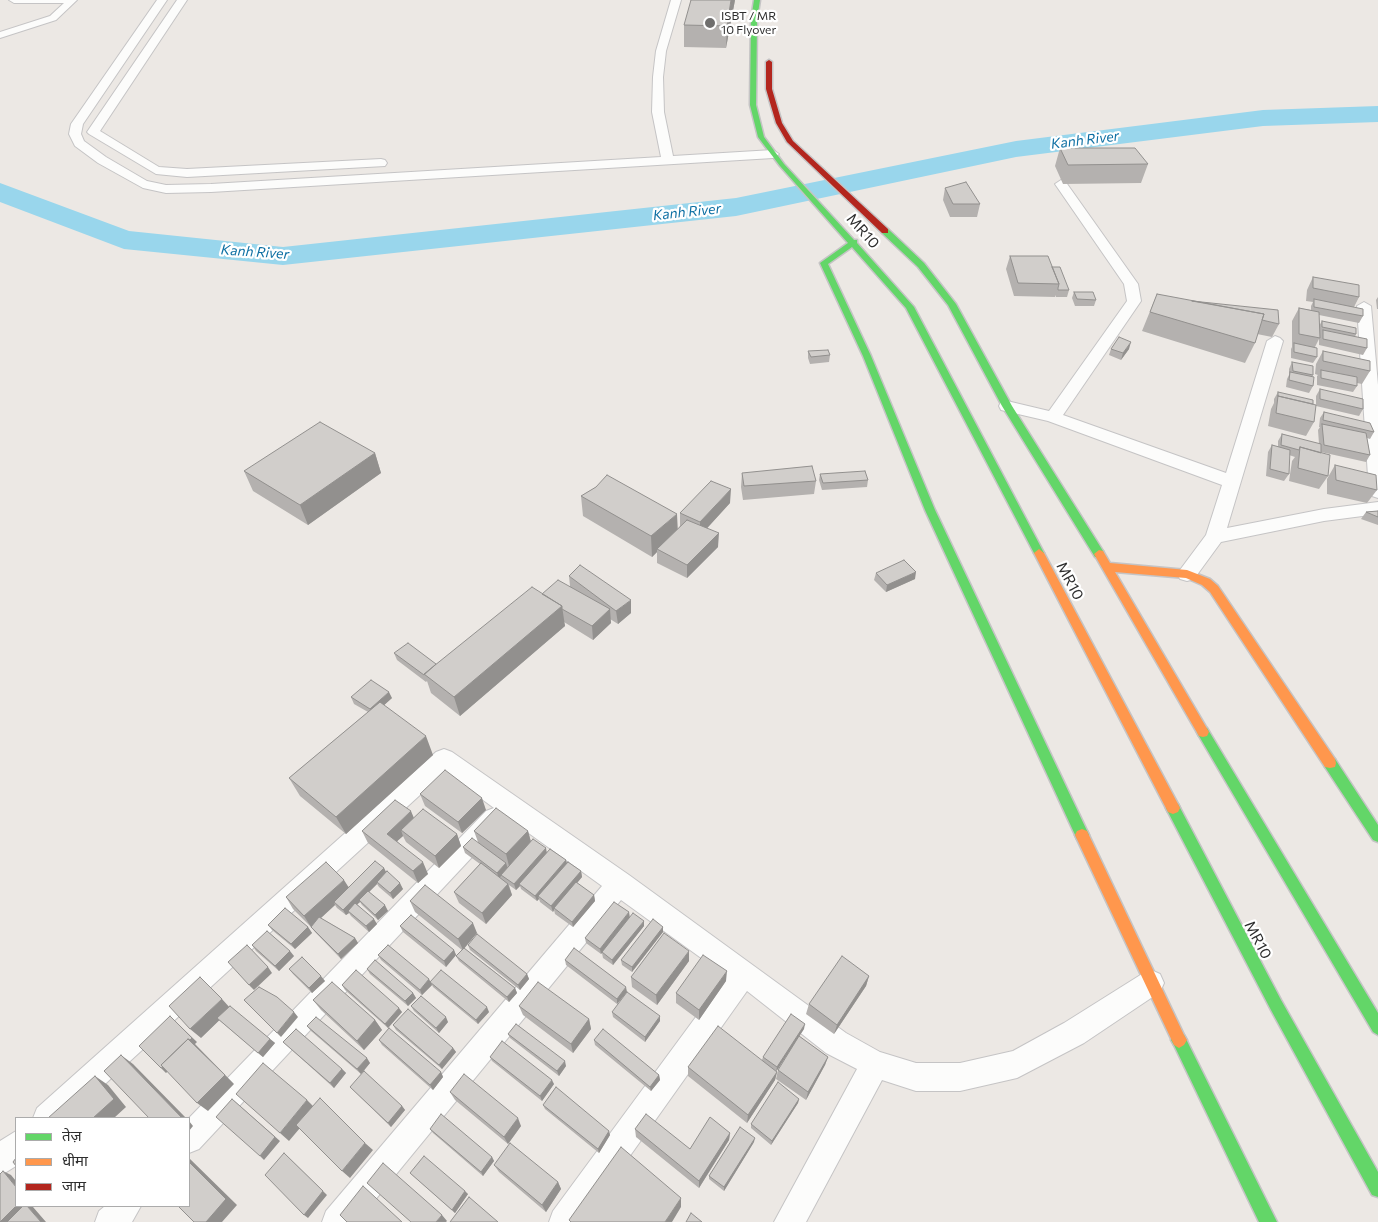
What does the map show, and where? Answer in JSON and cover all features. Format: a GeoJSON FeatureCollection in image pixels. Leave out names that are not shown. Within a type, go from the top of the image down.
{"type":"FeatureCollection","features":[{"type":"Feature","properties":{"kind":"main road","name":"MR10"},"geometry":{"type":"LineString","coordinates":[[757,0],[754,20],[753,105],[760,137],[782,165],[842,228],[910,307],[1276,1005],[1378,1189]]}},
{"type":"Feature","properties":{"kind":"main road","name":"MR10"},"geometry":{"type":"LineString","coordinates":[[770,46],[769,90],[779,123],[790,142],[921,265],[952,304],[1007,406],[1108,567],[1276,858],[1378,1027]]}},
{"type":"Feature","properties":{"kind":"main road"},"geometry":{"type":"LineString","coordinates":[[854,242],[824,263],[866,356],[930,510],[1151,984],[1268,1222]]}},
{"type":"Feature","properties":{"kind":"main road"},"geometry":{"type":"LineString","coordinates":[[1108,567],[1187,574],[1206,582],[1214,588],[1378,836]]}},
{"type":"Feature","properties":{"kind":"street"},"geometry":{"type":"LineString","coordinates":[[13,2],[70,0]]}},
{"type":"Feature","properties":{"kind":"street"},"geometry":{"type":"LineString","coordinates":[[0,35],[53,18],[70,0]]}},
{"type":"Feature","properties":{"kind":"street"},"geometry":{"type":"LineString","coordinates":[[162,0],[77,124],[75,134],[79,143],[102,160],[142,184],[166,189],[211,188],[773,154]]}},
{"type":"Feature","properties":{"kind":"street"},"geometry":{"type":"LineString","coordinates":[[182,0],[93,132],[156,170],[187,174],[396,162]]}},
{"type":"Feature","properties":{"kind":"street"},"geometry":{"type":"LineString","coordinates":[[668,160],[658,112],[658,77],[661,51],[676,0]]}},
{"type":"Feature","properties":{"kind":"street"},"geometry":{"type":"LineString","coordinates":[[742,143],[765,143]]}},
{"type":"Feature","properties":{"kind":"street"},"geometry":{"type":"LineString","coordinates":[[1053,417],[1134,301],[1130,284],[1061,184]]}},
{"type":"Feature","properties":{"kind":"street"},"geometry":{"type":"LineString","coordinates":[[1364,306],[1373,333],[1378,492]]}},
{"type":"Feature","properties":{"kind":"street"},"geometry":{"type":"LineString","coordinates":[[1350,329],[1373,333]]}},
{"type":"Feature","properties":{"kind":"street"},"geometry":{"type":"LineString","coordinates":[[1187,574],[1215,537],[1275,340]]}},
{"type":"Feature","properties":{"kind":"street"},"geometry":{"type":"LineString","coordinates":[[1007,406],[1053,417],[1232,482]]}},
{"type":"Feature","properties":{"kind":"street"},"geometry":{"type":"LineString","coordinates":[[1215,537],[1324,515],[1378,508]]}},
{"type":"Feature","properties":{"kind":"street"},"geometry":{"type":"LineString","coordinates":[[48,1117],[444,758],[744,973],[836,1043],[875,1064],[916,1077],[960,1077],[1017,1064],[1074,1033],[1151,984]]}},
{"type":"Feature","properties":{"kind":"street"},"geometry":{"type":"LineString","coordinates":[[190,1138],[507,804]]}},
{"type":"Feature","properties":{"kind":"street"},"geometry":{"type":"LineString","coordinates":[[337,1222],[620,883]]}},
{"type":"Feature","properties":{"kind":"street"},"geometry":{"type":"LineString","coordinates":[[564,1222],[744,973]]}},
{"type":"Feature","properties":{"kind":"street"},"geometry":{"type":"LineString","coordinates":[[789,1222],[875,1064]]}},
{"type":"Feature","properties":{"kind":"street"},"geometry":{"type":"LineString","coordinates":[[0,1161],[15,1147]]}},
{"type":"Feature","properties":{"kind":"street"},"geometry":{"type":"LineString","coordinates":[[110,1222],[125,1207]]}},
{"type":"Feature","properties":{"kind":"building"},"geometry":{"type":"Polygon","coordinates":[[[691,0],[731,0],[727,26],[684,25],[691,0]]]}},
{"type":"Feature","properties":{"kind":"building"},"geometry":{"type":"Polygon","coordinates":[[[1060,148],[1135,148],[1148,164],[1068,165],[1060,148]]]}},
{"type":"Feature","properties":{"kind":"building"},"geometry":{"type":"Polygon","coordinates":[[[966,182],[980,204],[953,204],[945,188],[966,182]]]}},
{"type":"Feature","properties":{"kind":"building"},"geometry":{"type":"Polygon","coordinates":[[[1010,256],[1048,256],[1059,284],[1018,283],[1010,256]]]}},
{"type":"Feature","properties":{"kind":"building"},"geometry":{"type":"Polygon","coordinates":[[[1052,267],[1060,267],[1069,290],[1058,290],[1059,284],[1052,267]]]}},
{"type":"Feature","properties":{"kind":"building"},"geometry":{"type":"Polygon","coordinates":[[[1313,277],[1359,285],[1359,297],[1313,288],[1313,277]]]}},
{"type":"Feature","properties":{"kind":"building"},"geometry":{"type":"Polygon","coordinates":[[[1074,292],[1093,292],[1096,300],[1077,299],[1074,292]]]}},
{"type":"Feature","properties":{"kind":"building"},"geometry":{"type":"Polygon","coordinates":[[[1157,294],[1264,314],[1255,343],[1150,312],[1157,294]]]}},
{"type":"Feature","properties":{"kind":"building"},"geometry":{"type":"Polygon","coordinates":[[[1314,299],[1363,309],[1363,316],[1314,307],[1314,299]]]}},
{"type":"Feature","properties":{"kind":"building"},"geometry":{"type":"Polygon","coordinates":[[[1192,301],[1278,310],[1279,324],[1262,320],[1264,314],[1192,301]]]}},
{"type":"Feature","properties":{"kind":"building"},"geometry":{"type":"Polygon","coordinates":[[[1299,308],[1319,312],[1320,338],[1299,334],[1299,308]]]}},
{"type":"Feature","properties":{"kind":"building"},"geometry":{"type":"Polygon","coordinates":[[[1322,321],[1356,328],[1356,334],[1322,327],[1322,321]]]}},
{"type":"Feature","properties":{"kind":"building"},"geometry":{"type":"Polygon","coordinates":[[[1323,330],[1367,339],[1367,348],[1323,339],[1323,330]]]}},
{"type":"Feature","properties":{"kind":"building"},"geometry":{"type":"Polygon","coordinates":[[[1119,337],[1131,342],[1123,353],[1111,349],[1119,337]]]}},
{"type":"Feature","properties":{"kind":"building"},"geometry":{"type":"Polygon","coordinates":[[[1294,343],[1317,348],[1317,357],[1294,352],[1294,343]]]}},
{"type":"Feature","properties":{"kind":"building"},"geometry":{"type":"Polygon","coordinates":[[[828,350],[830,355],[811,357],[808,351],[828,350]]]}},
{"type":"Feature","properties":{"kind":"building"},"geometry":{"type":"Polygon","coordinates":[[[1323,351],[1370,361],[1370,371],[1323,361],[1323,351]]]}},
{"type":"Feature","properties":{"kind":"building"},"geometry":{"type":"Polygon","coordinates":[[[1292,362],[1313,366],[1313,375],[1293,371],[1292,362]]]}},
{"type":"Feature","properties":{"kind":"building"},"geometry":{"type":"Polygon","coordinates":[[[1321,370],[1357,377],[1357,386],[1321,378],[1321,370]]]}},
{"type":"Feature","properties":{"kind":"building"},"geometry":{"type":"Polygon","coordinates":[[[1290,372],[1314,377],[1313,386],[1289,380],[1290,372]]]}},
{"type":"Feature","properties":{"kind":"building"},"geometry":{"type":"Polygon","coordinates":[[[1320,389],[1363,399],[1363,409],[1320,399],[1320,389]]]}},
{"type":"Feature","properties":{"kind":"building"},"geometry":{"type":"Polygon","coordinates":[[[1278,392],[1313,400],[1313,404],[1278,396],[1278,392]]]}},
{"type":"Feature","properties":{"kind":"building"},"geometry":{"type":"Polygon","coordinates":[[[1278,396],[1316,405],[1314,422],[1276,413],[1278,396]]]}},
{"type":"Feature","properties":{"kind":"building"},"geometry":{"type":"Polygon","coordinates":[[[1324,412],[1370,423],[1374,432],[1323,420],[1324,412]]]}},
{"type":"Feature","properties":{"kind":"building"},"geometry":{"type":"Polygon","coordinates":[[[320,422],[375,453],[300,505],[244,471],[320,422]]]}},
{"type":"Feature","properties":{"kind":"building"},"geometry":{"type":"Polygon","coordinates":[[[1322,424],[1366,433],[1370,455],[1324,445],[1322,424]]]}},
{"type":"Feature","properties":{"kind":"building"},"geometry":{"type":"Polygon","coordinates":[[[1282,434],[1321,444],[1321,453],[1300,447],[1299,450],[1281,445],[1282,434]]]}},
{"type":"Feature","properties":{"kind":"building"},"geometry":{"type":"Polygon","coordinates":[[[1272,445],[1290,450],[1289,474],[1270,469],[1272,445]]]}},
{"type":"Feature","properties":{"kind":"building"},"geometry":{"type":"Polygon","coordinates":[[[1300,447],[1330,455],[1328,476],[1298,468],[1300,447]]]}},
{"type":"Feature","properties":{"kind":"building"},"geometry":{"type":"Polygon","coordinates":[[[1335,465],[1376,475],[1377,490],[1336,480],[1335,465]]]}},
{"type":"Feature","properties":{"kind":"building"},"geometry":{"type":"Polygon","coordinates":[[[812,466],[816,481],[744,486],[742,473],[812,466]]]}},
{"type":"Feature","properties":{"kind":"building"},"geometry":{"type":"Polygon","coordinates":[[[865,471],[868,480],[823,483],[820,474],[865,471]]]}},
{"type":"Feature","properties":{"kind":"building"},"geometry":{"type":"Polygon","coordinates":[[[607,475],[677,514],[651,536],[581,496],[596,487],[607,475]]]}},
{"type":"Feature","properties":{"kind":"building"},"geometry":{"type":"Polygon","coordinates":[[[711,481],[731,489],[700,522],[680,513],[711,481]]]}},
{"type":"Feature","properties":{"kind":"building"},"geometry":{"type":"Polygon","coordinates":[[[1378,511],[1378,517],[1366,512],[1378,511]]]}},
{"type":"Feature","properties":{"kind":"building"},"geometry":{"type":"Polygon","coordinates":[[[687,520],[719,533],[687,565],[657,549],[687,520]]]}},
{"type":"Feature","properties":{"kind":"building"},"geometry":{"type":"Polygon","coordinates":[[[904,560],[916,572],[887,585],[876,573],[904,560]]]}},
{"type":"Feature","properties":{"kind":"building"},"geometry":{"type":"Polygon","coordinates":[[[580,565],[631,600],[616,611],[569,576],[580,565]]]}},
{"type":"Feature","properties":{"kind":"building"},"geometry":{"type":"Polygon","coordinates":[[[558,580],[610,609],[592,626],[562,609],[562,606],[542,594],[558,580]]]}},
{"type":"Feature","properties":{"kind":"building"},"geometry":{"type":"Polygon","coordinates":[[[532,587],[562,606],[454,697],[424,674],[532,587]]]}},
{"type":"Feature","properties":{"kind":"building"},"geometry":{"type":"Polygon","coordinates":[[[408,643],[436,664],[424,675],[394,653],[408,643]]]}},
{"type":"Feature","properties":{"kind":"building"},"geometry":{"type":"Polygon","coordinates":[[[371,680],[389,692],[370,709],[351,697],[371,680]]]}},
{"type":"Feature","properties":{"kind":"building"},"geometry":{"type":"Polygon","coordinates":[[[380,702],[426,736],[336,817],[289,778],[380,702]]]}},
{"type":"Feature","properties":{"kind":"building"},"geometry":{"type":"Polygon","coordinates":[[[445,770],[482,798],[458,822],[420,794],[445,770]]]}},
{"type":"Feature","properties":{"kind":"building"},"geometry":{"type":"Polygon","coordinates":[[[395,800],[411,811],[387,834],[423,862],[413,871],[362,831],[395,800]]]}},
{"type":"Feature","properties":{"kind":"building"},"geometry":{"type":"Polygon","coordinates":[[[496,808],[528,831],[506,854],[474,831],[496,808]]]}},
{"type":"Feature","properties":{"kind":"building"},"geometry":{"type":"Polygon","coordinates":[[[423,809],[457,834],[435,856],[401,830],[423,809]]]}},
{"type":"Feature","properties":{"kind":"building"},"geometry":{"type":"Polygon","coordinates":[[[472,838],[506,863],[497,873],[463,847],[472,838]]]}},
{"type":"Feature","properties":{"kind":"building"},"geometry":{"type":"Polygon","coordinates":[[[533,839],[546,848],[514,884],[501,875],[533,839]]]}},
{"type":"Feature","properties":{"kind":"building"},"geometry":{"type":"Polygon","coordinates":[[[550,849],[566,860],[535,896],[519,884],[550,849]]]}},
{"type":"Feature","properties":{"kind":"building"},"geometry":{"type":"Polygon","coordinates":[[[375,861],[384,868],[343,910],[334,902],[375,861]]]}},
{"type":"Feature","properties":{"kind":"building"},"geometry":{"type":"Polygon","coordinates":[[[326,862],[344,880],[304,916],[286,897],[326,862]]]}},
{"type":"Feature","properties":{"kind":"building"},"geometry":{"type":"Polygon","coordinates":[[[568,862],[581,871],[551,906],[538,896],[568,862]]]}},
{"type":"Feature","properties":{"kind":"building"},"geometry":{"type":"Polygon","coordinates":[[[481,863],[508,884],[482,913],[454,892],[481,863]]]}},
{"type":"Feature","properties":{"kind":"building"},"geometry":{"type":"Polygon","coordinates":[[[387,871],[400,883],[390,893],[377,882],[387,871]]]}},
{"type":"Feature","properties":{"kind":"building"},"geometry":{"type":"Polygon","coordinates":[[[576,882],[594,895],[572,922],[554,908],[576,882]]]}},
{"type":"Feature","properties":{"kind":"building"},"geometry":{"type":"Polygon","coordinates":[[[425,885],[473,923],[458,939],[410,901],[425,885]]]}},
{"type":"Feature","properties":{"kind":"building"},"geometry":{"type":"Polygon","coordinates":[[[368,891],[385,905],[375,915],[359,900],[368,891]]]}},
{"type":"Feature","properties":{"kind":"building"},"geometry":{"type":"Polygon","coordinates":[[[614,902],[629,912],[600,949],[585,938],[614,902]]]}},
{"type":"Feature","properties":{"kind":"building"},"geometry":{"type":"Polygon","coordinates":[[[355,903],[374,919],[366,926],[348,911],[355,903]]]}},
{"type":"Feature","properties":{"kind":"building"},"geometry":{"type":"Polygon","coordinates":[[[285,908],[308,927],[291,944],[268,925],[285,908]]]}},
{"type":"Feature","properties":{"kind":"building"},"geometry":{"type":"Polygon","coordinates":[[[633,913],[644,921],[612,960],[602,952],[633,913]]]}},
{"type":"Feature","properties":{"kind":"building"},"geometry":{"type":"Polygon","coordinates":[[[411,915],[454,950],[444,961],[400,926],[411,915]]]}},
{"type":"Feature","properties":{"kind":"building"},"geometry":{"type":"Polygon","coordinates":[[[319,917],[355,938],[338,954],[311,927],[319,917]]]}},
{"type":"Feature","properties":{"kind":"building"},"geometry":{"type":"Polygon","coordinates":[[[653,919],[663,927],[632,967],[621,960],[653,919]]]}},
{"type":"Feature","properties":{"kind":"building"},"geometry":{"type":"Polygon","coordinates":[[[267,931],[290,951],[275,966],[252,945],[267,931]]]}},
{"type":"Feature","properties":{"kind":"building"},"geometry":{"type":"Polygon","coordinates":[[[664,933],[689,951],[656,995],[631,977],[664,933]]]}},
{"type":"Feature","properties":{"kind":"building"},"geometry":{"type":"Polygon","coordinates":[[[477,934],[527,974],[518,985],[468,945],[477,934]]]}},
{"type":"Feature","properties":{"kind":"building"},"geometry":{"type":"Polygon","coordinates":[[[247,945],[268,967],[249,985],[228,962],[247,945]]]}},
{"type":"Feature","properties":{"kind":"building"},"geometry":{"type":"Polygon","coordinates":[[[388,945],[429,979],[420,990],[378,955],[388,945]]]}},
{"type":"Feature","properties":{"kind":"building"},"geometry":{"type":"Polygon","coordinates":[[[464,948],[515,988],[507,997],[456,956],[464,948]]]}},
{"type":"Feature","properties":{"kind":"building"},"geometry":{"type":"Polygon","coordinates":[[[574,948],[626,987],[617,999],[565,960],[574,948]]]}},
{"type":"Feature","properties":{"kind":"building"},"geometry":{"type":"Polygon","coordinates":[[[703,955],[727,971],[699,1010],[676,993],[703,955]]]}},
{"type":"Feature","properties":{"kind":"building"},"geometry":{"type":"Polygon","coordinates":[[[842,956],[869,976],[837,1025],[809,1004],[842,956]]]}},
{"type":"Feature","properties":{"kind":"building"},"geometry":{"type":"Polygon","coordinates":[[[302,957],[321,976],[309,988],[289,969],[302,957]]]}},
{"type":"Feature","properties":{"kind":"building"},"geometry":{"type":"Polygon","coordinates":[[[375,960],[413,993],[405,1001],[367,969],[375,960]]]}},
{"type":"Feature","properties":{"kind":"building"},"geometry":{"type":"Polygon","coordinates":[[[356,970],[399,1008],[385,1024],[342,985],[356,970]]]}},
{"type":"Feature","properties":{"kind":"building"},"geometry":{"type":"Polygon","coordinates":[[[441,970],[487,1007],[476,1020],[430,982],[441,970]]]}},
{"type":"Feature","properties":{"kind":"building"},"geometry":{"type":"Polygon","coordinates":[[[200,977],[222,999],[190,1029],[169,1006],[200,977]]]}},
{"type":"Feature","properties":{"kind":"building"},"geometry":{"type":"Polygon","coordinates":[[[332,982],[375,1020],[357,1041],[313,1000],[332,982]]]}},
{"type":"Feature","properties":{"kind":"building"},"geometry":{"type":"Polygon","coordinates":[[[538,982],[589,1019],[571,1044],[519,1006],[538,982]]]}},
{"type":"Feature","properties":{"kind":"building"},"geometry":{"type":"Polygon","coordinates":[[[259,987],[277,997],[294,1012],[277,1033],[244,1000],[259,987]]]}},
{"type":"Feature","properties":{"kind":"building"},"geometry":{"type":"Polygon","coordinates":[[[627,992],[660,1016],[645,1037],[612,1012],[627,992]]]}},
{"type":"Feature","properties":{"kind":"building"},"geometry":{"type":"Polygon","coordinates":[[[421,996],[446,1017],[436,1028],[411,1006],[421,996]]]}},
{"type":"Feature","properties":{"kind":"building"},"geometry":{"type":"Polygon","coordinates":[[[230,1006],[270,1039],[258,1053],[217,1018],[230,1006]]]}},
{"type":"Feature","properties":{"kind":"building"},"geometry":{"type":"Polygon","coordinates":[[[408,1009],[453,1048],[439,1065],[393,1025],[408,1009]]]}},
{"type":"Feature","properties":{"kind":"building"},"geometry":{"type":"Polygon","coordinates":[[[791,1014],[805,1024],[777,1067],[763,1057],[791,1014]]]}},
{"type":"Feature","properties":{"kind":"building"},"geometry":{"type":"Polygon","coordinates":[[[170,1016],[192,1038],[188,1039],[161,1065],[163,1067],[161,1068],[139,1046],[170,1016]]]}},
{"type":"Feature","properties":{"kind":"building"},"geometry":{"type":"Polygon","coordinates":[[[316,1017],[367,1058],[357,1069],[307,1026],[316,1017]]]}},
{"type":"Feature","properties":{"kind":"building"},"geometry":{"type":"Polygon","coordinates":[[[516,1024],[565,1061],[557,1071],[508,1034],[516,1024]]]}},
{"type":"Feature","properties":{"kind":"building"},"geometry":{"type":"Polygon","coordinates":[[[718,1026],[777,1072],[748,1115],[688,1067],[718,1026]]]}},
{"type":"Feature","properties":{"kind":"building"},"geometry":{"type":"Polygon","coordinates":[[[389,1028],[441,1072],[430,1085],[379,1040],[389,1028]]]}},
{"type":"Feature","properties":{"kind":"building"},"geometry":{"type":"Polygon","coordinates":[[[296,1029],[342,1069],[330,1083],[283,1042],[296,1029]]]}},
{"type":"Feature","properties":{"kind":"building"},"geometry":{"type":"Polygon","coordinates":[[[603,1029],[659,1075],[650,1087],[594,1040],[603,1029]]]}},
{"type":"Feature","properties":{"kind":"building"},"geometry":{"type":"Polygon","coordinates":[[[799,1036],[828,1057],[808,1092],[778,1070],[799,1036]]]}},
{"type":"Feature","properties":{"kind":"building"},"geometry":{"type":"Polygon","coordinates":[[[188,1039],[225,1075],[197,1103],[161,1065],[188,1039]]]}},
{"type":"Feature","properties":{"kind":"building"},"geometry":{"type":"Polygon","coordinates":[[[502,1041],[552,1080],[540,1096],[490,1057],[502,1041]]]}},
{"type":"Feature","properties":{"kind":"building"},"geometry":{"type":"Polygon","coordinates":[[[121,1055],[181,1117],[148,1117],[104,1071],[121,1055]]]}},
{"type":"Feature","properties":{"kind":"building"},"geometry":{"type":"Polygon","coordinates":[[[263,1063],[307,1100],[280,1133],[236,1094],[263,1063]]]}},
{"type":"Feature","properties":{"kind":"building"},"geometry":{"type":"Polygon","coordinates":[[[364,1071],[402,1106],[388,1123],[350,1087],[364,1071]]]}},
{"type":"Feature","properties":{"kind":"building"},"geometry":{"type":"Polygon","coordinates":[[[464,1074],[518,1118],[504,1137],[450,1092],[464,1074]]]}},
{"type":"Feature","properties":{"kind":"building"},"geometry":{"type":"Polygon","coordinates":[[[95,1076],[114,1099],[94,1117],[49,1117],[95,1076]]]}},
{"type":"Feature","properties":{"kind":"building"},"geometry":{"type":"Polygon","coordinates":[[[778,1082],[799,1099],[772,1141],[751,1124],[778,1082]]]}},
{"type":"Feature","properties":{"kind":"building"},"geometry":{"type":"Polygon","coordinates":[[[556,1087],[609,1131],[598,1149],[543,1105],[556,1087]]]}},
{"type":"Feature","properties":{"kind":"building"},"geometry":{"type":"Polygon","coordinates":[[[320,1098],[365,1143],[342,1171],[296,1125],[320,1098]]]}},
{"type":"Feature","properties":{"kind":"building"},"geometry":{"type":"Polygon","coordinates":[[[232,1099],[275,1137],[260,1156],[216,1117],[232,1099]]]}},
{"type":"Feature","properties":{"kind":"building"},"geometry":{"type":"Polygon","coordinates":[[[441,1114],[492,1157],[481,1172],[430,1129],[441,1114]]]}},
{"type":"Feature","properties":{"kind":"building"},"geometry":{"type":"Polygon","coordinates":[[[646,1114],[690,1149],[710,1117],[730,1133],[699,1181],[635,1129],[646,1114]]]}},
{"type":"Feature","properties":{"kind":"building"},"geometry":{"type":"Polygon","coordinates":[[[740,1127],[755,1138],[724,1187],[709,1176],[740,1127]]]}},
{"type":"Feature","properties":{"kind":"building"},"geometry":{"type":"Polygon","coordinates":[[[510,1143],[558,1182],[542,1205],[494,1165],[510,1143]]]}},
{"type":"Feature","properties":{"kind":"building"},"geometry":{"type":"Polygon","coordinates":[[[621,1147],[681,1198],[665,1222],[571,1222],[569,1220],[621,1147]]]}},
{"type":"Feature","properties":{"kind":"building"},"geometry":{"type":"Polygon","coordinates":[[[284,1153],[323,1191],[304,1215],[265,1175],[284,1153]]]}},
{"type":"Feature","properties":{"kind":"building"},"geometry":{"type":"Polygon","coordinates":[[[424,1156],[465,1191],[452,1210],[410,1173],[424,1156]]]}},
{"type":"Feature","properties":{"kind":"building"},"geometry":{"type":"Polygon","coordinates":[[[190,1163],[226,1199],[206,1222],[194,1222],[179,1207],[190,1207],[190,1163]]]}},
{"type":"Feature","properties":{"kind":"building"},"geometry":{"type":"Polygon","coordinates":[[[383,1163],[442,1215],[436,1222],[411,1222],[367,1183],[383,1163]]]}},
{"type":"Feature","properties":{"kind":"building"},"geometry":{"type":"Polygon","coordinates":[[[3,1171],[15,1186],[15,1207],[0,1222],[0,1174],[3,1171]]]}},
{"type":"Feature","properties":{"kind":"building"},"geometry":{"type":"Polygon","coordinates":[[[363,1186],[402,1222],[347,1222],[340,1215],[363,1186]]]}},
{"type":"Feature","properties":{"kind":"building"},"geometry":{"type":"Polygon","coordinates":[[[469,1197],[498,1222],[450,1222],[469,1197]]]}},
{"type":"Feature","properties":{"kind":"building"},"geometry":{"type":"Polygon","coordinates":[[[22,1207],[28,1207],[41,1222],[7,1222],[22,1207]]]}},
{"type":"Feature","properties":{"kind":"building"},"geometry":{"type":"Polygon","coordinates":[[[691,1213],[702,1222],[686,1222],[691,1213]]]}},
{"type":"Feature","properties":{"kind":"waterway","name":"Kanh River"},"geometry":{"type":"LineString","coordinates":[[0,192],[124,240],[283,256],[736,207],[1016,149],[1263,118],[1378,114]]}},
{"type":"Feature","properties":{"kind":"traffic: fast"},"geometry":{"type":"LineString","coordinates":[[757,0],[754,20],[753,105],[761,137],[782,165],[910,307],[1039,553]]}},
{"type":"Feature","properties":{"kind":"traffic: fast"},"geometry":{"type":"LineString","coordinates":[[885,231],[921,265],[952,304],[1007,406],[1099,554]]}},
{"type":"Feature","properties":{"kind":"traffic: fast"},"geometry":{"type":"LineString","coordinates":[[854,242],[824,263],[867,356],[930,510],[1082,835]]}},
{"type":"Feature","properties":{"kind":"traffic: fast"},"geometry":{"type":"LineString","coordinates":[[1203,732],[1378,1027]]}},
{"type":"Feature","properties":{"kind":"traffic: fast"},"geometry":{"type":"LineString","coordinates":[[1330,763],[1378,836]]}},
{"type":"Feature","properties":{"kind":"traffic: fast"},"geometry":{"type":"LineString","coordinates":[[1173,808],[1276,1005],[1378,1189]]}},
{"type":"Feature","properties":{"kind":"traffic: fast"},"geometry":{"type":"LineString","coordinates":[[1179,1040],[1268,1222]]}},
{"type":"Feature","properties":{"kind":"traffic: slow"},"geometry":{"type":"LineString","coordinates":[[1039,553],[1173,808]]}},
{"type":"Feature","properties":{"kind":"traffic: slow"},"geometry":{"type":"LineString","coordinates":[[1099,554],[1203,732]]}},
{"type":"Feature","properties":{"kind":"traffic: slow"},"geometry":{"type":"LineString","coordinates":[[1107,567],[1187,574],[1206,582],[1214,589],[1330,763]]}},
{"type":"Feature","properties":{"kind":"traffic: slow"},"geometry":{"type":"LineString","coordinates":[[1082,835],[1179,1040]]}},
{"type":"Feature","properties":{"kind":"traffic: jam"},"geometry":{"type":"LineString","coordinates":[[769,62],[769,89],[779,123],[790,142],[885,231]]}},
{"type":"Feature","properties":{"kind":"place","name":"ISBT / MR 10 Flyover"},"geometry":{"type":"Point","coordinates":[710,23]}}]}
